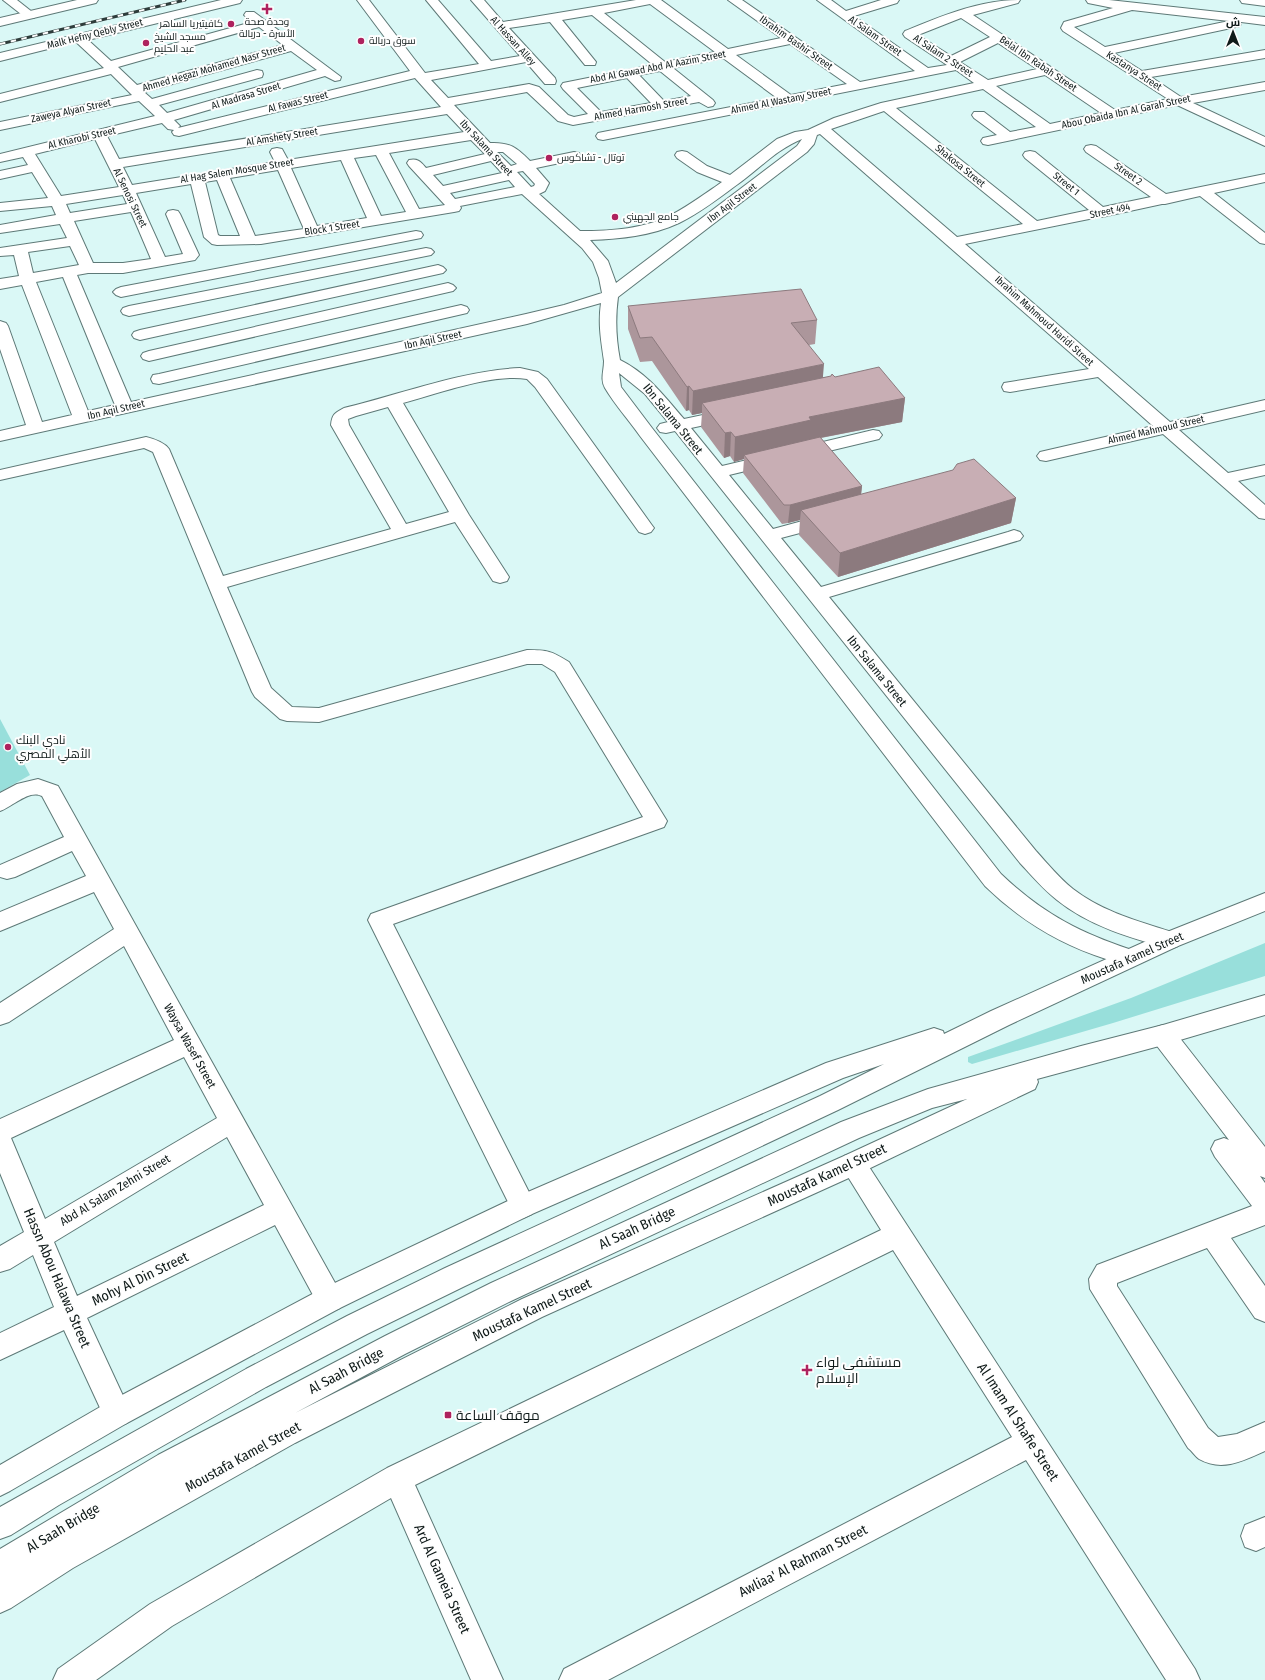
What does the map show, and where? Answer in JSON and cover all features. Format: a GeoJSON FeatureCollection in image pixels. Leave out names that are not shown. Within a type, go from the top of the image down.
{"type":"FeatureCollection","features":[{"type":"Feature","properties":{"kind":"street"},"geometry":{"type":"LineString","coordinates":[[9,0],[30,15]]}},
{"type":"Feature","properties":{"kind":"street"},"geometry":{"type":"LineString","coordinates":[[0,22],[92,0]]}},
{"type":"Feature","properties":{"kind":"street","name":"Ibn Salama Street"},"geometry":{"type":"LineString","coordinates":[[363,0],[420,75],[447,106],[527,191],[575,234],[600,261],[608,278],[610,295],[607,317],[608,340],[612,363],[610,375],[613,388],[992,880],[1023,908],[1048,925],[1084,943],[1130,958]]}},
{"type":"Feature","properties":{"kind":"street"},"geometry":{"type":"LineString","coordinates":[[432,0],[487,66]]}},
{"type":"Feature","properties":{"kind":"street","name":"Al Hassan Alley"},"geometry":{"type":"LineString","coordinates":[[477,0],[550,81]]}},
{"type":"Feature","properties":{"kind":"street"},"geometry":{"type":"LineString","coordinates":[[500,26],[580,14],[653,0],[789,100]]}},
{"type":"Feature","properties":{"kind":"street","name":"Ibrahim Bashir Street"},"geometry":{"type":"LineString","coordinates":[[734,0],[858,86]]}},
{"type":"Feature","properties":{"kind":"street","name":"Al Salam Street"},"geometry":{"type":"LineString","coordinates":[[823,0],[927,73]]}},
{"type":"Feature","properties":{"kind":"street"},"geometry":{"type":"LineString","coordinates":[[845,15],[893,0]]}},
{"type":"Feature","properties":{"kind":"street","name":"Al Salam 2 Street"},"geometry":{"type":"LineString","coordinates":[[1014,0],[993,2],[936,22],[909,34],[985,84],[1048,129]]}},
{"type":"Feature","properties":{"kind":"street"},"geometry":{"type":"LineString","coordinates":[[1092,0],[1132,6],[1260,20]]}},
{"type":"Feature","properties":{"kind":"street"},"geometry":{"type":"LineString","coordinates":[[233,1],[352,89]]}},
{"type":"Feature","properties":{"kind":"street","name":"Malk Hefny Qebly Street"},"geometry":{"type":"LineString","coordinates":[[0,57],[233,1]]}},
{"type":"Feature","properties":{"kind":"street"},"geometry":{"type":"LineString","coordinates":[[564,4],[580,14]]}},
{"type":"Feature","properties":{"kind":"street","name":"Kastanya Street"},"geometry":{"type":"LineString","coordinates":[[1132,6],[1067,26],[1069,29],[1142,75],[1179,101],[1265,142]]}},
{"type":"Feature","properties":{"kind":"street"},"geometry":{"type":"LineString","coordinates":[[594,11],[720,113]]}},
{"type":"Feature","properties":{"kind":"street","name":"Belal Ibn Rabah Street"},"geometry":{"type":"LineString","coordinates":[[962,13],[1113,115]]}},
{"type":"Feature","properties":{"kind":"street"},"geometry":{"type":"LineString","coordinates":[[554,18],[590,62]]}},
{"type":"Feature","properties":{"kind":"street"},"geometry":{"type":"LineString","coordinates":[[1104,51],[1260,20]]}},
{"type":"Feature","properties":{"kind":"street"},"geometry":{"type":"LineString","coordinates":[[0,98],[115,71],[211,37],[262,23]]}},
{"type":"Feature","properties":{"kind":"street"},"geometry":{"type":"LineString","coordinates":[[761,32],[775,28]]}},
{"type":"Feature","properties":{"kind":"street"},"geometry":{"type":"LineString","coordinates":[[211,37],[274,88]]}},
{"type":"Feature","properties":{"kind":"street"},"geometry":{"type":"LineString","coordinates":[[79,38],[165,118],[178,137],[197,150]]}},
{"type":"Feature","properties":{"kind":"street","name":"Ahmed Al Wastany Street"},"geometry":{"type":"LineString","coordinates":[[603,136],[927,73],[955,64],[998,38]]}},
{"type":"Feature","properties":{"kind":"street","name":"Abd Al Gawad Abd Al Aazim Street"},"geometry":{"type":"LineString","coordinates":[[598,117],[568,86],[792,40]]}},
{"type":"Feature","properties":{"kind":"street","name":"Ahmed Hegazi Mohamed Nasr Street"},"geometry":{"type":"LineString","coordinates":[[142,97],[163,82],[292,46]]}},
{"type":"Feature","properties":{"kind":"street"},"geometry":{"type":"LineString","coordinates":[[1142,75],[1265,54]]}},
{"type":"Feature","properties":{"kind":"street","name":"Al Fawas Street"},"geometry":{"type":"LineString","coordinates":[[178,137],[352,89],[420,75],[487,66],[529,58]]}},
{"type":"Feature","properties":{"kind":"street"},"geometry":{"type":"LineString","coordinates":[[115,71],[135,75]]}},
{"type":"Feature","properties":{"kind":"street","name":"Al Madrasa Street"},"geometry":{"type":"LineString","coordinates":[[165,118],[274,88],[327,71]]}},
{"type":"Feature","properties":{"kind":"street","name":"Ibn Aqil Street"},"geometry":{"type":"LineString","coordinates":[[575,234],[616,234],[660,225],[686,214],[782,142],[800,135],[817,131],[854,116],[886,106],[1048,71]]}},
{"type":"Feature","properties":{"kind":"street"},"geometry":{"type":"LineString","coordinates":[[150,73],[154,74],[194,111]]}},
{"type":"Feature","properties":{"kind":"street"},"geometry":{"type":"LineString","coordinates":[[629,73],[662,105]]}},
{"type":"Feature","properties":{"kind":"street"},"geometry":{"type":"LineString","coordinates":[[142,97],[178,96],[257,74]]}},
{"type":"Feature","properties":{"kind":"street","name":"Abou Obaida Ibn Al Garah Street"},"geometry":{"type":"LineString","coordinates":[[988,141],[1179,101],[1265,86]]}},
{"type":"Feature","properties":{"kind":"street","name":"Al Amshety Street"},"geometry":{"type":"LineString","coordinates":[[111,158],[197,150],[271,138],[447,106],[523,88],[530,88],[534,90],[563,118],[573,121],[581,120]]}},
{"type":"Feature","properties":{"kind":"street","name":"Zaweya Alyan Street"},"geometry":{"type":"LineString","coordinates":[[4,131],[142,97]]}},
{"type":"Feature","properties":{"kind":"street","name":"Ahmed Harmosh Street"},"geometry":{"type":"LineString","coordinates":[[581,120],[701,98]]}},
{"type":"Feature","properties":{"kind":"street","name":"Shakosa Street"},"geometry":{"type":"LineString","coordinates":[[886,106],[1035,226]]}},
{"type":"Feature","properties":{"kind":"street"},"geometry":{"type":"LineString","coordinates":[[979,115],[1008,137]]}},
{"type":"Feature","properties":{"kind":"street","name":"Al Kharobi Street"},"geometry":{"type":"LineString","coordinates":[[0,158],[165,118]]}},
{"type":"Feature","properties":{"kind":"street"},"geometry":{"type":"LineString","coordinates":[[4,131],[36,167],[57,201],[88,268]]}},
{"type":"Feature","properties":{"kind":"street","name":"Ibn Aqil Street"},"geometry":{"type":"LineString","coordinates":[[0,436],[549,314],[610,295],[802,149],[817,131]]}},
{"type":"Feature","properties":{"kind":"street","name":"Ibrahim Mahmoud Haridi Street"},"geometry":{"type":"LineString","coordinates":[[817,131],[955,242],[1101,372],[1265,514]]}},
{"type":"Feature","properties":{"kind":"street","name":"Al Senosi Street"},"geometry":{"type":"LineString","coordinates":[[100,134],[136,207],[160,262]]}},
{"type":"Feature","properties":{"kind":"street","name":"Al Hag Salem Mosque Street"},"geometry":{"type":"LineString","coordinates":[[0,207],[57,201],[282,164],[474,135]]}},
{"type":"Feature","properties":{"kind":"street"},"geometry":{"type":"LineString","coordinates":[[271,138],[312,231]]}},
{"type":"Feature","properties":{"kind":"street"},"geometry":{"type":"LineString","coordinates":[[111,158],[147,145]]}},
{"type":"Feature","properties":{"kind":"street"},"geometry":{"type":"LineString","coordinates":[[456,210],[441,191],[419,168],[490,152],[500,148],[510,150],[542,183],[540,188],[527,191]]}},
{"type":"Feature","properties":{"kind":"street"},"geometry":{"type":"LineString","coordinates":[[380,149],[414,214]]}},
{"type":"Feature","properties":{"kind":"street","name":"Street 2"},"geometry":{"type":"LineString","coordinates":[[1092,149],[1165,200]]}},
{"type":"Feature","properties":{"kind":"street"},"geometry":{"type":"LineString","coordinates":[[346,154],[376,221]]}},
{"type":"Feature","properties":{"kind":"street"},"geometry":{"type":"LineString","coordinates":[[682,155],[702,169],[732,181]]}},
{"type":"Feature","properties":{"kind":"street","name":"Street 1"},"geometry":{"type":"LineString","coordinates":[[1030,155],[1102,213]]}},
{"type":"Feature","properties":{"kind":"street"},"geometry":{"type":"LineString","coordinates":[[441,191],[510,173],[526,166],[574,156]]}},
{"type":"Feature","properties":{"kind":"street"},"geometry":{"type":"LineString","coordinates":[[0,175],[36,167]]}},
{"type":"Feature","properties":{"kind":"street"},"geometry":{"type":"LineString","coordinates":[[221,174],[250,241]]}},
{"type":"Feature","properties":{"kind":"street","name":"Block 1 Street"},"geometry":{"type":"LineString","coordinates":[[196,178],[211,237],[217,241],[250,241],[414,214],[456,210],[527,191]]}},
{"type":"Feature","properties":{"kind":"street","name":"Street 494"},"geometry":{"type":"LineString","coordinates":[[955,242],[1165,200],[1265,178]]}},
{"type":"Feature","properties":{"kind":"street"},"geometry":{"type":"LineString","coordinates":[[1203,192],[1265,240]]}},
{"type":"Feature","properties":{"kind":"street"},"geometry":{"type":"LineString","coordinates":[[0,229],[136,207]]}},
{"type":"Feature","properties":{"kind":"street"},"geometry":{"type":"LineString","coordinates":[[0,284],[88,268],[123,268],[186,258],[191,255],[173,214]]}},
{"type":"Feature","properties":{"kind":"street"},"geometry":{"type":"LineString","coordinates":[[121,292],[416,235]]}},
{"type":"Feature","properties":{"kind":"street"},"geometry":{"type":"LineString","coordinates":[[0,252],[76,241]]}},
{"type":"Feature","properties":{"kind":"street"},"geometry":{"type":"LineString","coordinates":[[20,249],[27,279],[82,418]]}},
{"type":"Feature","properties":{"kind":"street"},"geometry":{"type":"LineString","coordinates":[[129,311],[426,252]]}},
{"type":"Feature","properties":{"kind":"street"},"geometry":{"type":"LineString","coordinates":[[291,259],[351,358]]}},
{"type":"Feature","properties":{"kind":"street"},"geometry":{"type":"LineString","coordinates":[[111,269],[168,398]]}},
{"type":"Feature","properties":{"kind":"street"},"geometry":{"type":"LineString","coordinates":[[140,335],[438,270]]}},
{"type":"Feature","properties":{"kind":"street"},"geometry":{"type":"LineString","coordinates":[[68,272],[125,408]]}},
{"type":"Feature","properties":{"kind":"street"},"geometry":{"type":"LineString","coordinates":[[149,356],[448,288]]}},
{"type":"Feature","properties":{"kind":"street"},"geometry":{"type":"LineString","coordinates":[[159,379],[462,310]]}},
{"type":"Feature","properties":{"kind":"street"},"geometry":{"type":"LineString","coordinates":[[0,326],[36,428]]}},
{"type":"Feature","properties":{"kind":"street","name":"Ibn Salama Street"},"geometry":{"type":"LineString","coordinates":[[612,363],[628,370],[641,380],[1028,858],[1053,885],[1086,909],[1127,928],[1170,940]]}},
{"type":"Feature","properties":{"kind":"street"},"geometry":{"type":"LineString","coordinates":[[1010,387],[1101,372]]}},
{"type":"Feature","properties":{"kind":"street"},"geometry":{"type":"LineString","coordinates":[[401,531],[340,425],[340,417],[350,412],[497,374],[517,373],[532,375],[540,383],[645,528]]}},
{"type":"Feature","properties":{"kind":"street"},"geometry":{"type":"LineString","coordinates":[[393,401],[460,515],[500,577]]}},
{"type":"Feature","properties":{"kind":"street","name":"Ahmed Mahmoud Street"},"geometry":{"type":"LineString","coordinates":[[1046,456],[1265,405]]}},
{"type":"Feature","properties":{"kind":"street"},"geometry":{"type":"LineString","coordinates":[[646,432],[746,410]]}},
{"type":"Feature","properties":{"kind":"street"},"geometry":{"type":"LineString","coordinates":[[717,473],[873,435]]}},
{"type":"Feature","properties":{"kind":"street"},"geometry":{"type":"LineString","coordinates":[[0,475],[146,442],[160,449],[262,692],[287,714],[319,715],[527,657],[546,657],[562,666],[656,820],[379,920],[523,1206]]}},
{"type":"Feature","properties":{"kind":"street"},"geometry":{"type":"LineString","coordinates":[[1225,480],[1265,470]]}},
{"type":"Feature","properties":{"kind":"street"},"geometry":{"type":"LineString","coordinates":[[216,584],[460,515]]}},
{"type":"Feature","properties":{"kind":"street"},"geometry":{"type":"LineString","coordinates":[[768,536],[844,515]]}},
{"type":"Feature","properties":{"kind":"street"},"geometry":{"type":"LineString","coordinates":[[816,595],[1014,536]]}},
{"type":"Feature","properties":{"kind":"street","name":"Waysa Wasef Street"},"geometry":{"type":"LineString","coordinates":[[0,803],[25,789],[32,787],[46,788],[50,791],[188,1044],[330,1299]]}},
{"type":"Feature","properties":{"kind":"street"},"geometry":{"type":"LineString","coordinates":[[7,871],[77,840]]}},
{"type":"Feature","properties":{"kind":"street"},"geometry":{"type":"LineString","coordinates":[[0,922],[99,880]]}},
{"type":"Feature","properties":{"kind":"street","name":"Moustafa Kamel Street"},"geometry":{"type":"LineString","coordinates":[[0,1524],[48,1495],[256,1378],[357,1325],[455,1277],[829,1103],[1000,1018],[1170,940],[1265,902]]}},
{"type":"Feature","properties":{"kind":"street"},"geometry":{"type":"LineString","coordinates":[[0,1015],[127,932]]}},
{"type":"Feature","properties":{"kind":"street","name":"Moustafa Kamel Street"},"geometry":{"type":"LineString","coordinates":[[703,1197],[850,1130],[928,1099],[1265,1006]]}},
{"type":"Feature","properties":{"kind":"street","name":"Moustafa Kamel Street"},"geometry":{"type":"LineString","coordinates":[[0,1482],[117,1413],[330,1299],[523,1206],[835,1070],[1000,1018]]}},
{"type":"Feature","properties":{"kind":"street"},"geometry":{"type":"LineString","coordinates":[[1164,1035],[1265,1167]]}},
{"type":"Feature","properties":{"kind":"street"},"geometry":{"type":"LineString","coordinates":[[0,1131],[188,1044]]}},
{"type":"Feature","properties":{"kind":"street","name":"Moustafa Kamel Street"},"geometry":{"type":"LineString","coordinates":[[0,1597],[62,1557],[285,1432],[532,1308],[853,1164],[1081,1056]]}},
{"type":"Feature","properties":{"kind":"street","name":"Abd Al Salam Zehni Street"},"geometry":{"type":"LineString","coordinates":[[0,1260],[231,1122]]}},
{"type":"Feature","properties":{"kind":"street","name":"Hassn Abou Halawa Street"},"geometry":{"type":"LineString","coordinates":[[0,1141],[70,1313],[117,1413]]}},
{"type":"Feature","properties":{"kind":"street"},"geometry":{"type":"LineString","coordinates":[[1224,1149],[1265,1204]]}},
{"type":"Feature","properties":{"kind":"street","name":"Al Imam Al Shafie Street"},"geometry":{"type":"LineString","coordinates":[[853,1164],[1184,1680]]}},
{"type":"Feature","properties":{"kind":"street","name":"Al Saah Bridge"},"geometry":{"type":"LineString","coordinates":[[0,1566],[168,1466],[312,1388],[501,1292],[703,1197]]}},
{"type":"Feature","properties":{"kind":"street","name":"Mohy Al Din Street"},"geometry":{"type":"LineString","coordinates":[[0,1347],[280,1210]]}},
{"type":"Feature","properties":{"kind":"street"},"geometry":{"type":"LineString","coordinates":[[1265,1213],[1107,1274],[1103,1279],[1104,1289],[1198,1438],[1210,1449],[1220,1452],[1233,1450],[1265,1436]]}},
{"type":"Feature","properties":{"kind":"street"},"geometry":{"type":"LineString","coordinates":[[1212,1233],[1265,1309]]}},
{"type":"Feature","properties":{"kind":"street"},"geometry":{"type":"LineString","coordinates":[[69,1680],[161,1615],[397,1478],[898,1235]]}},
{"type":"Feature","properties":{"kind":"street","name":"Awliaa' Al Rahman Street"},"geometry":{"type":"LineString","coordinates":[[575,1680],[1031,1442]]}},
{"type":"Feature","properties":{"kind":"street","name":"Ard Al Gameia Street"},"geometry":{"type":"LineString","coordinates":[[397,1478],[487,1680]]}},
{"type":"Feature","properties":{"kind":"shaded area","name":"نادي البنك الأهلي المصري"},"geometry":{"type":"Polygon","coordinates":[[[0,719],[30,775],[0,792],[0,719]]]}},
{"type":"Feature","properties":{"kind":"shaded area"},"geometry":{"type":"Polygon","coordinates":[[[1265,943],[1265,976],[1113,1023],[972,1064],[968,1062],[968,1057],[1131,998],[1265,943]]]}},
{"type":"Feature","properties":{"kind":"building"},"geometry":{"type":"Polygon","coordinates":[[[801,289],[817,320],[791,323],[824,364],[693,391],[689,386],[687,387],[652,337],[640,338],[628,306],[801,289]]]}},
{"type":"Feature","properties":{"kind":"building"},"geometry":{"type":"Polygon","coordinates":[[[879,367],[905,398],[809,417],[811,420],[735,437],[731,432],[725,433],[702,403],[831,376],[832,374],[835,377],[879,367]]]}},
{"type":"Feature","properties":{"kind":"building"},"geometry":{"type":"Polygon","coordinates":[[[820,437],[862,486],[790,505],[784,505],[744,455],[820,437]]]}},
{"type":"Feature","properties":{"kind":"building"},"geometry":{"type":"Polygon","coordinates":[[[974,459],[1016,498],[840,553],[801,510],[953,470],[957,464],[974,459]]]}},
{"type":"Feature","properties":{"kind":"railway"},"geometry":{"type":"LineString","coordinates":[[0,44],[185,0]]}},
{"type":"Feature","properties":{"kind":"place","name":"وحدة صحة الأسرة - دربالة"},"geometry":{"type":"Point","coordinates":[267,9]}},
{"type":"Feature","properties":{"kind":"place","name":"كافيتيريا الساهر"},"geometry":{"type":"Point","coordinates":[231,24]}},
{"type":"Feature","properties":{"kind":"place","name":"سوق دربالة"},"geometry":{"type":"Point","coordinates":[361,41]}},
{"type":"Feature","properties":{"kind":"place","name":"مسجد الشيخ عبد الحليم"},"geometry":{"type":"Point","coordinates":[146,43]}},
{"type":"Feature","properties":{"kind":"place","name":"توتال - تشاكوس"},"geometry":{"type":"Point","coordinates":[549,158]}},
{"type":"Feature","properties":{"kind":"place","name":"جامع الجهيني"},"geometry":{"type":"Point","coordinates":[615,217]}},
{"type":"Feature","properties":{"kind":"place","name":"نادي البنك الأهلي المصري"},"geometry":{"type":"Point","coordinates":[8,747]}},
{"type":"Feature","properties":{"kind":"place","name":"مستشفى لواء الإسلام"},"geometry":{"type":"Point","coordinates":[807,1370]}},
{"type":"Feature","properties":{"kind":"place","name":"موقف الساعة"},"geometry":{"type":"Point","coordinates":[448,1415]}}]}
